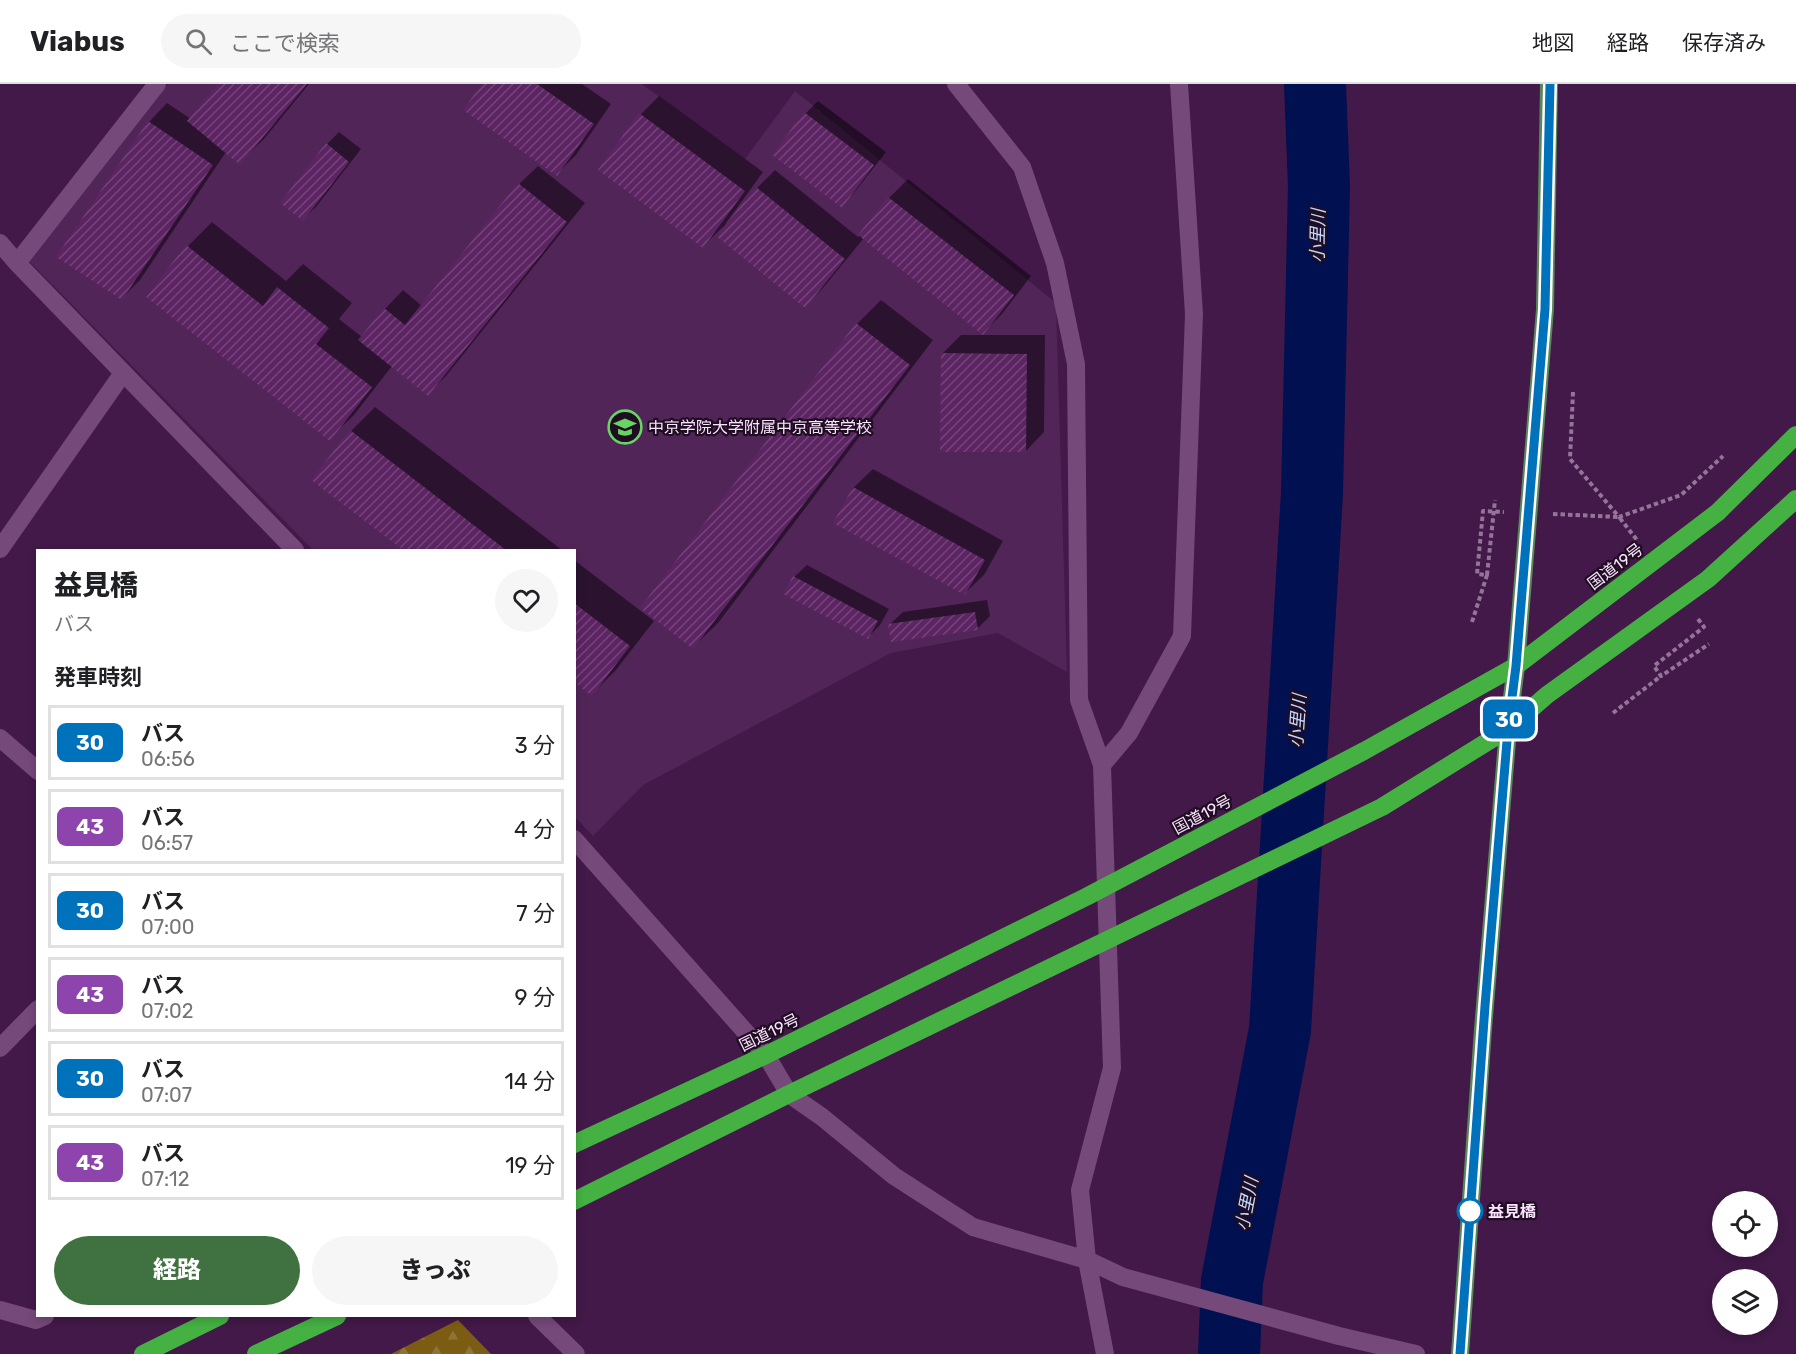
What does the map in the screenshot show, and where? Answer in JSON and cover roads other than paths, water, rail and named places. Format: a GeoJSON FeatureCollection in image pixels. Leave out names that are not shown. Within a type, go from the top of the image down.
{"type":"FeatureCollection","features":[{"type":"Feature","properties":{"kind":"highway","name":"国道19号"},"geometry":{"type":"LineString","coordinates":[[576,1143],[766,1055],[1086,897],[1364,751],[1516,666],[1718,512],[1796,435]]}},
{"type":"Feature","properties":{"kind":"highway"},"geometry":{"type":"LineString","coordinates":[[576,1200],[789,1094],[1382,807],[1508,729],[1547,695],[1708,579],[1796,499]]}},
{"type":"Feature","properties":{"kind":"highway"},"geometry":{"type":"LineString","coordinates":[[143,1354],[218,1317]]}},
{"type":"Feature","properties":{"kind":"highway"},"geometry":{"type":"LineString","coordinates":[[256,1354],[335,1317]]}},
{"type":"Feature","properties":{"kind":"main road"},"geometry":{"type":"LineString","coordinates":[[1460,1354],[1482,1041],[1545,309],[1550,84]]}},
{"type":"Feature","properties":{"kind":"street"},"geometry":{"type":"LineString","coordinates":[[17,263],[157,84]]}},
{"type":"Feature","properties":{"kind":"street"},"geometry":{"type":"LineString","coordinates":[[956,84],[1022,167],[1057,274],[1076,364],[1079,700],[1102,765],[1112,1068],[1080,1190],[1087,1260],[1105,1354]]}},
{"type":"Feature","properties":{"kind":"street"},"geometry":{"type":"LineString","coordinates":[[1102,765],[1130,733],[1182,636],[1194,314],[1179,84]]}},
{"type":"Feature","properties":{"kind":"street"},"geometry":{"type":"LineString","coordinates":[[0,243],[294,549]]}},
{"type":"Feature","properties":{"kind":"street"},"geometry":{"type":"LineString","coordinates":[[0,549],[123,373]]}},
{"type":"Feature","properties":{"kind":"street"},"geometry":{"type":"LineString","coordinates":[[0,738],[36,769]]}},
{"type":"Feature","properties":{"kind":"street"},"geometry":{"type":"LineString","coordinates":[[576,841],[766,1055],[789,1094],[894,1176],[973,1227],[1087,1260],[1123,1277],[1339,1336],[1416,1354]]}},
{"type":"Feature","properties":{"kind":"street"},"geometry":{"type":"LineString","coordinates":[[0,1048],[36,1011]]}},
{"type":"Feature","properties":{"kind":"street"},"geometry":{"type":"LineString","coordinates":[[0,1310],[36,1320],[43,1317]]}},
{"type":"Feature","properties":{"kind":"street"},"geometry":{"type":"LineString","coordinates":[[538,1317],[576,1354]]}},
{"type":"Feature","properties":{"kind":"waterway","name":"小里川"},"geometry":{"type":"LineString","coordinates":[[1229,1354],[1232,1281],[1280,1030],[1312,493],[1319,187],[1315,84]]}},
{"type":"Feature","properties":{"kind":"place","name":"中京学院大学附属中京高等学校"},"geometry":{"type":"Point","coordinates":[625,427]}},
{"type":"Feature","properties":{"kind":"place","name":"益見橋"},"geometry":{"type":"Point","coordinates":[1470,1211]}}]}
